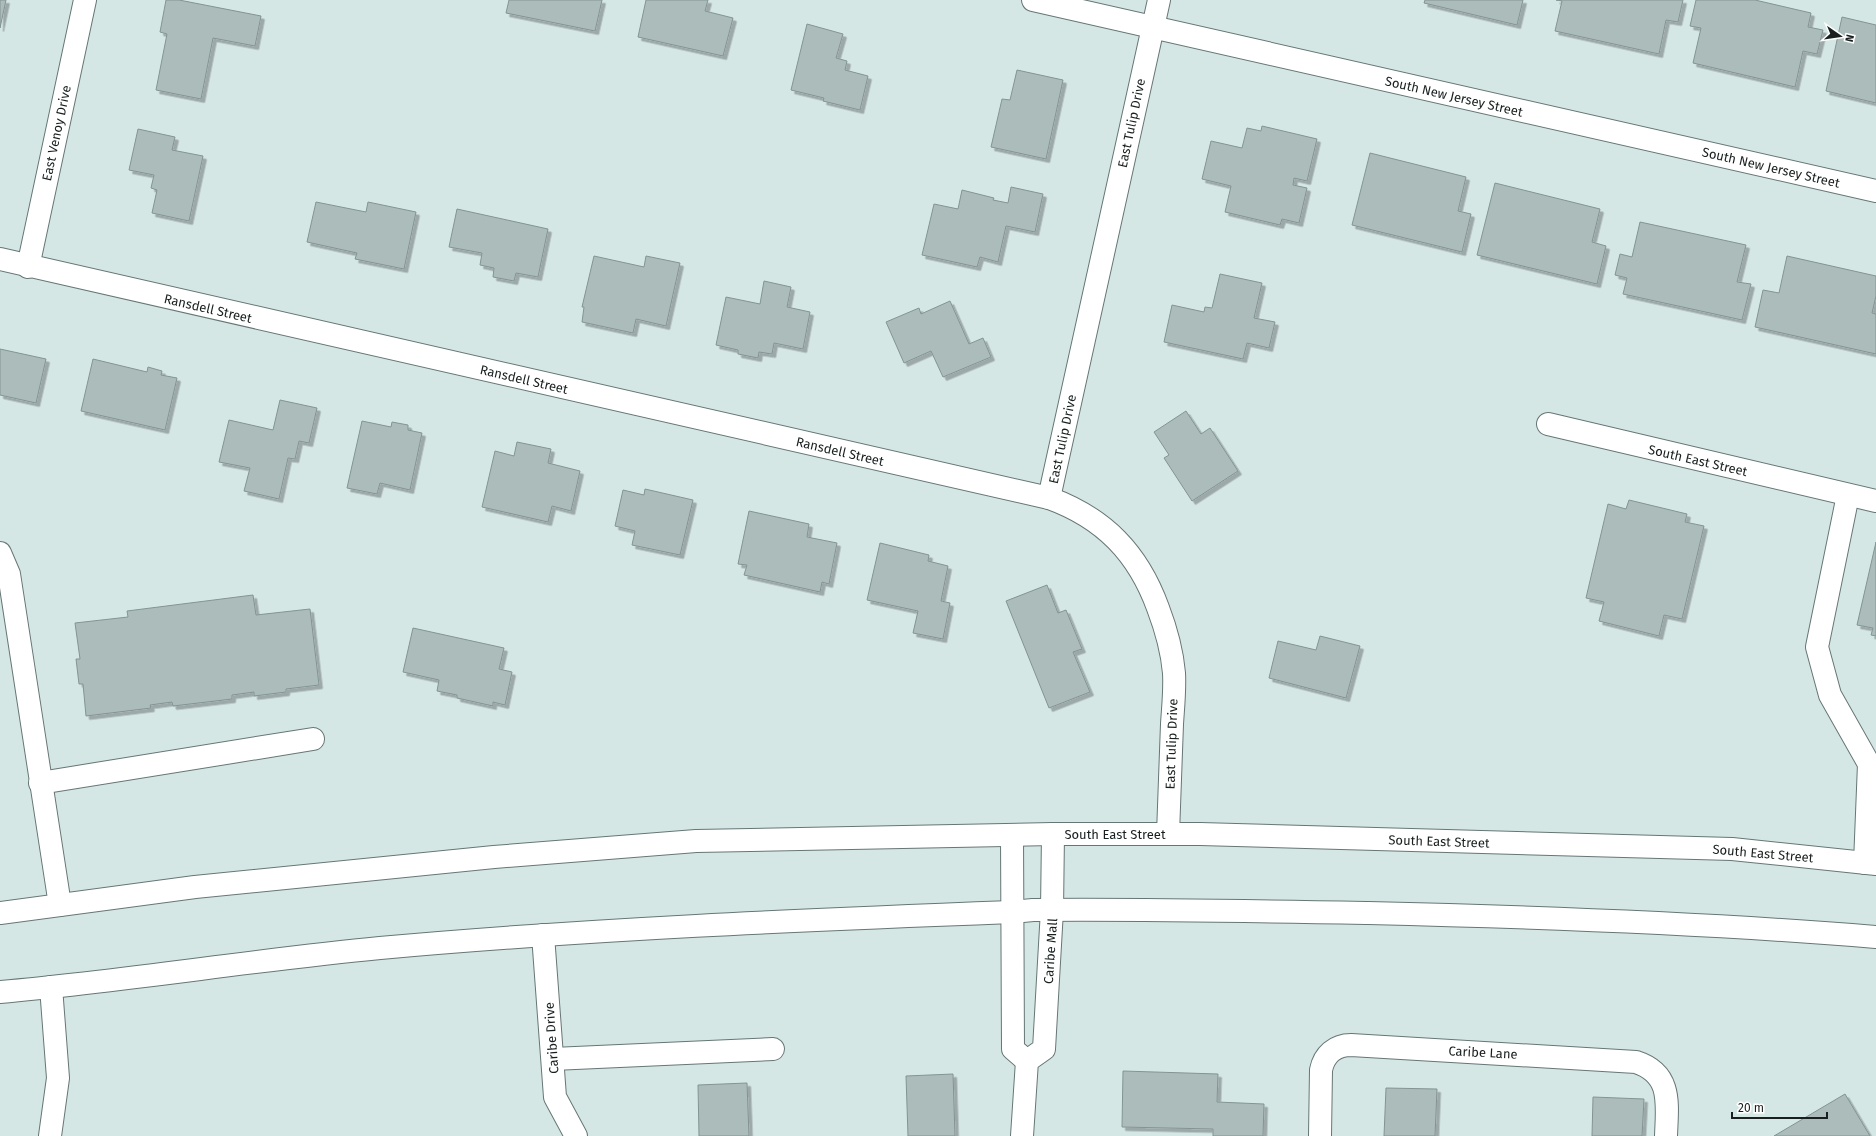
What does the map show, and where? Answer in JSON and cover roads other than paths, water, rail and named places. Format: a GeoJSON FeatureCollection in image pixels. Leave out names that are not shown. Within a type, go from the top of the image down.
{"type":"FeatureCollection","features":[{"type":"Feature","properties":{"kind":"street","name":"East Venoy Drive"},"geometry":{"type":"LineString","coordinates":[[28,266],[85,0]]}},
{"type":"Feature","properties":{"kind":"street","name":"South New Jersey Street"},"geometry":{"type":"LineString","coordinates":[[1033,0],[1876,191]]}},
{"type":"Feature","properties":{"kind":"street","name":"East Tulip Drive"},"geometry":{"type":"LineString","coordinates":[[1159,0],[1049,498],[1089,516],[1111,534],[1140,568],[1154,594],[1170,646],[1174,674],[1168,834]]}},
{"type":"Feature","properties":{"kind":"street","name":"Ransdell Street"},"geometry":{"type":"LineString","coordinates":[[0,259],[1049,498]]}},
{"type":"Feature","properties":{"kind":"street","name":"South East Street"},"geometry":{"type":"LineString","coordinates":[[1548,424],[1876,501]]}},
{"type":"Feature","properties":{"kind":"street","name":"South East Street"},"geometry":{"type":"LineString","coordinates":[[0,913],[203,886],[494,857],[696,841],[1053,834],[1168,834],[1732,849],[1871,863],[1869,764],[1830,695],[1817,647],[1848,495]]}},
{"type":"Feature","properties":{"kind":"street"},"geometry":{"type":"LineString","coordinates":[[0,553],[10,574],[40,783],[60,905]]}},
{"type":"Feature","properties":{"kind":"street"},"geometry":{"type":"LineString","coordinates":[[40,783],[312,739]]}},
{"type":"Feature","properties":{"kind":"street","name":"Caribe Mall"},"geometry":{"type":"LineString","coordinates":[[1012,835],[1033,911],[1044,1049],[1027,1061],[1013,1050],[1033,911],[1053,834]]}},
{"type":"Feature","properties":{"kind":"street"},"geometry":{"type":"LineString","coordinates":[[0,992],[378,948],[543,935],[848,918],[1033,911],[1221,910],[1497,916],[1758,927],[1876,937]]}},
{"type":"Feature","properties":{"kind":"street","name":"Caribe Drive"},"geometry":{"type":"LineString","coordinates":[[543,935],[555,1097],[576,1136]]}},
{"type":"Feature","properties":{"kind":"street"},"geometry":{"type":"LineString","coordinates":[[50,987],[58,1078],[50,1136]]}},
{"type":"Feature","properties":{"kind":"street","name":"Caribe Lane"},"geometry":{"type":"LineString","coordinates":[[1320,1136],[1320,1070],[1322,1062],[1333,1050],[1341,1046],[1351,1045],[1636,1062],[1656,1073],[1663,1083],[1667,1100],[1666,1136]]}},
{"type":"Feature","properties":{"kind":"street"},"geometry":{"type":"LineString","coordinates":[[553,1060],[774,1049]]}},
{"type":"Feature","properties":{"kind":"street"},"geometry":{"type":"LineString","coordinates":[[1022,1136],[1027,1061]]}}]}
